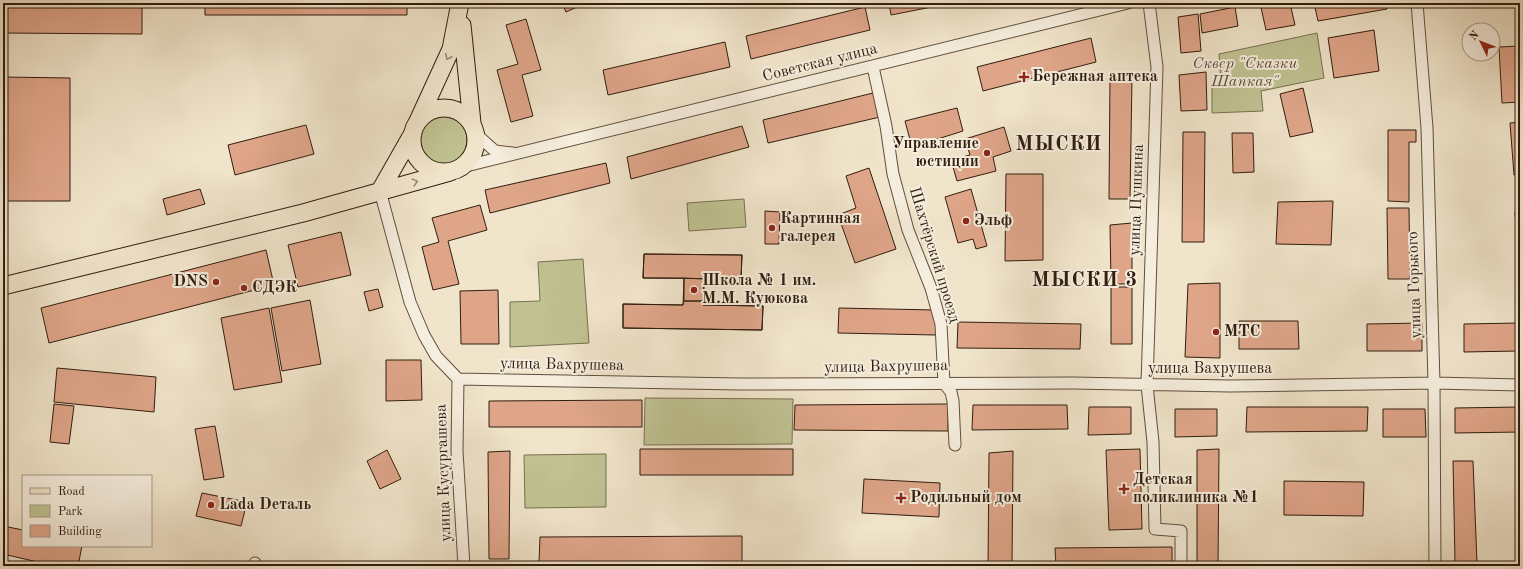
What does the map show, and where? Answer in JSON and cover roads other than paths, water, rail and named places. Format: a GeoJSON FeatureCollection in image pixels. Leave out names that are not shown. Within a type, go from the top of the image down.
{"type":"FeatureCollection","features":[{"type":"Feature","properties":{"kind":"main road"},"geometry":{"type":"LineString","coordinates":[[380,191],[415,127],[451,50],[460,4]]}},
{"type":"Feature","properties":{"kind":"main road"},"geometry":{"type":"LineString","coordinates":[[3,286],[303,212],[456,170],[471,158],[476,147],[460,4]]}},
{"type":"Feature","properties":{"kind":"main road"},"geometry":{"type":"LineString","coordinates":[[456,170],[437,172],[426,167],[417,158],[412,146],[415,127],[427,113],[438,108],[451,108],[463,113],[474,128]]}},
{"type":"Feature","properties":{"kind":"street","name":"Советская улица"},"geometry":{"type":"LineString","coordinates":[[456,170],[1128,3]]}},
{"type":"Feature","properties":{"kind":"street","name":"улица Пушкина"},"geometry":{"type":"LineString","coordinates":[[1149,3],[1157,67],[1148,385],[1153,442],[1155,529],[1181,531],[1181,566]]}},
{"type":"Feature","properties":{"kind":"street","name":"улица Горького"},"geometry":{"type":"LineString","coordinates":[[1417,3],[1427,128],[1434,383],[1435,566]]}},
{"type":"Feature","properties":{"kind":"street","name":"Шахтёрский проезд"},"geometry":{"type":"LineString","coordinates":[[873,67],[886,126],[892,174],[908,230],[931,288],[941,324],[944,383]]}},
{"type":"Feature","properties":{"kind":"street"},"geometry":{"type":"LineString","coordinates":[[474,128],[495,150],[520,154]]}},
{"type":"Feature","properties":{"kind":"street"},"geometry":{"type":"LineString","coordinates":[[380,191],[410,302],[424,335],[436,356],[458,379]]}},
{"type":"Feature","properties":{"kind":"street","name":"улица Вахрушева"},"geometry":{"type":"LineString","coordinates":[[458,379],[739,384],[944,383],[1245,386],[1434,383],[1520,385]]}},
{"type":"Feature","properties":{"kind":"street","name":"улица Кусургашева"},"geometry":{"type":"LineString","coordinates":[[458,379],[458,451],[464,566]]}},
{"type":"Feature","properties":{"kind":"street"},"geometry":{"type":"LineString","coordinates":[[944,383],[952,392],[955,445]]}},
{"type":"Feature","properties":{"kind":"place","name":"Бережная аптека"},"geometry":{"type":"Point","coordinates":[1024,77]}},
{"type":"Feature","properties":{"kind":"place","name":"Управление юстиции"},"geometry":{"type":"Point","coordinates":[987,153]}},
{"type":"Feature","properties":{"kind":"place","name":"Эльф"},"geometry":{"type":"Point","coordinates":[966,221]}},
{"type":"Feature","properties":{"kind":"place","name":"Картинная галерея"},"geometry":{"type":"Point","coordinates":[772,228]}},
{"type":"Feature","properties":{"kind":"place","name":"DNS"},"geometry":{"type":"Point","coordinates":[216,282]}},
{"type":"Feature","properties":{"kind":"place","name":"СДЭК"},"geometry":{"type":"Point","coordinates":[244,288]}},
{"type":"Feature","properties":{"kind":"place","name":"Школа № 1 им. М.М. Куюкова"},"geometry":{"type":"Point","coordinates":[694,290]}},
{"type":"Feature","properties":{"kind":"place","name":"МТС"},"geometry":{"type":"Point","coordinates":[1216,332]}},
{"type":"Feature","properties":{"kind":"place","name":"Детская поликлиника №1"},"geometry":{"type":"Point","coordinates":[1124,489]}},
{"type":"Feature","properties":{"kind":"place","name":"Родильный дом"},"geometry":{"type":"Point","coordinates":[901,498]}},
{"type":"Feature","properties":{"kind":"place","name":"Lada Dеталь"},"geometry":{"type":"Point","coordinates":[211,505]}},
{"type":"Feature","properties":{"kind":"district","name":"МЫСКИ"},"geometry":{"type":"Point","coordinates":[1059,145]}},
{"type":"Feature","properties":{"kind":"district","name":"МЫСКИ 3"},"geometry":{"type":"Point","coordinates":[1085,281]}},
{"type":"Feature","properties":{"kind":"park label","name":"Сквер \"Сказки Шапкая\""},"geometry":{"type":"Point","coordinates":[1245,73]}}]}
